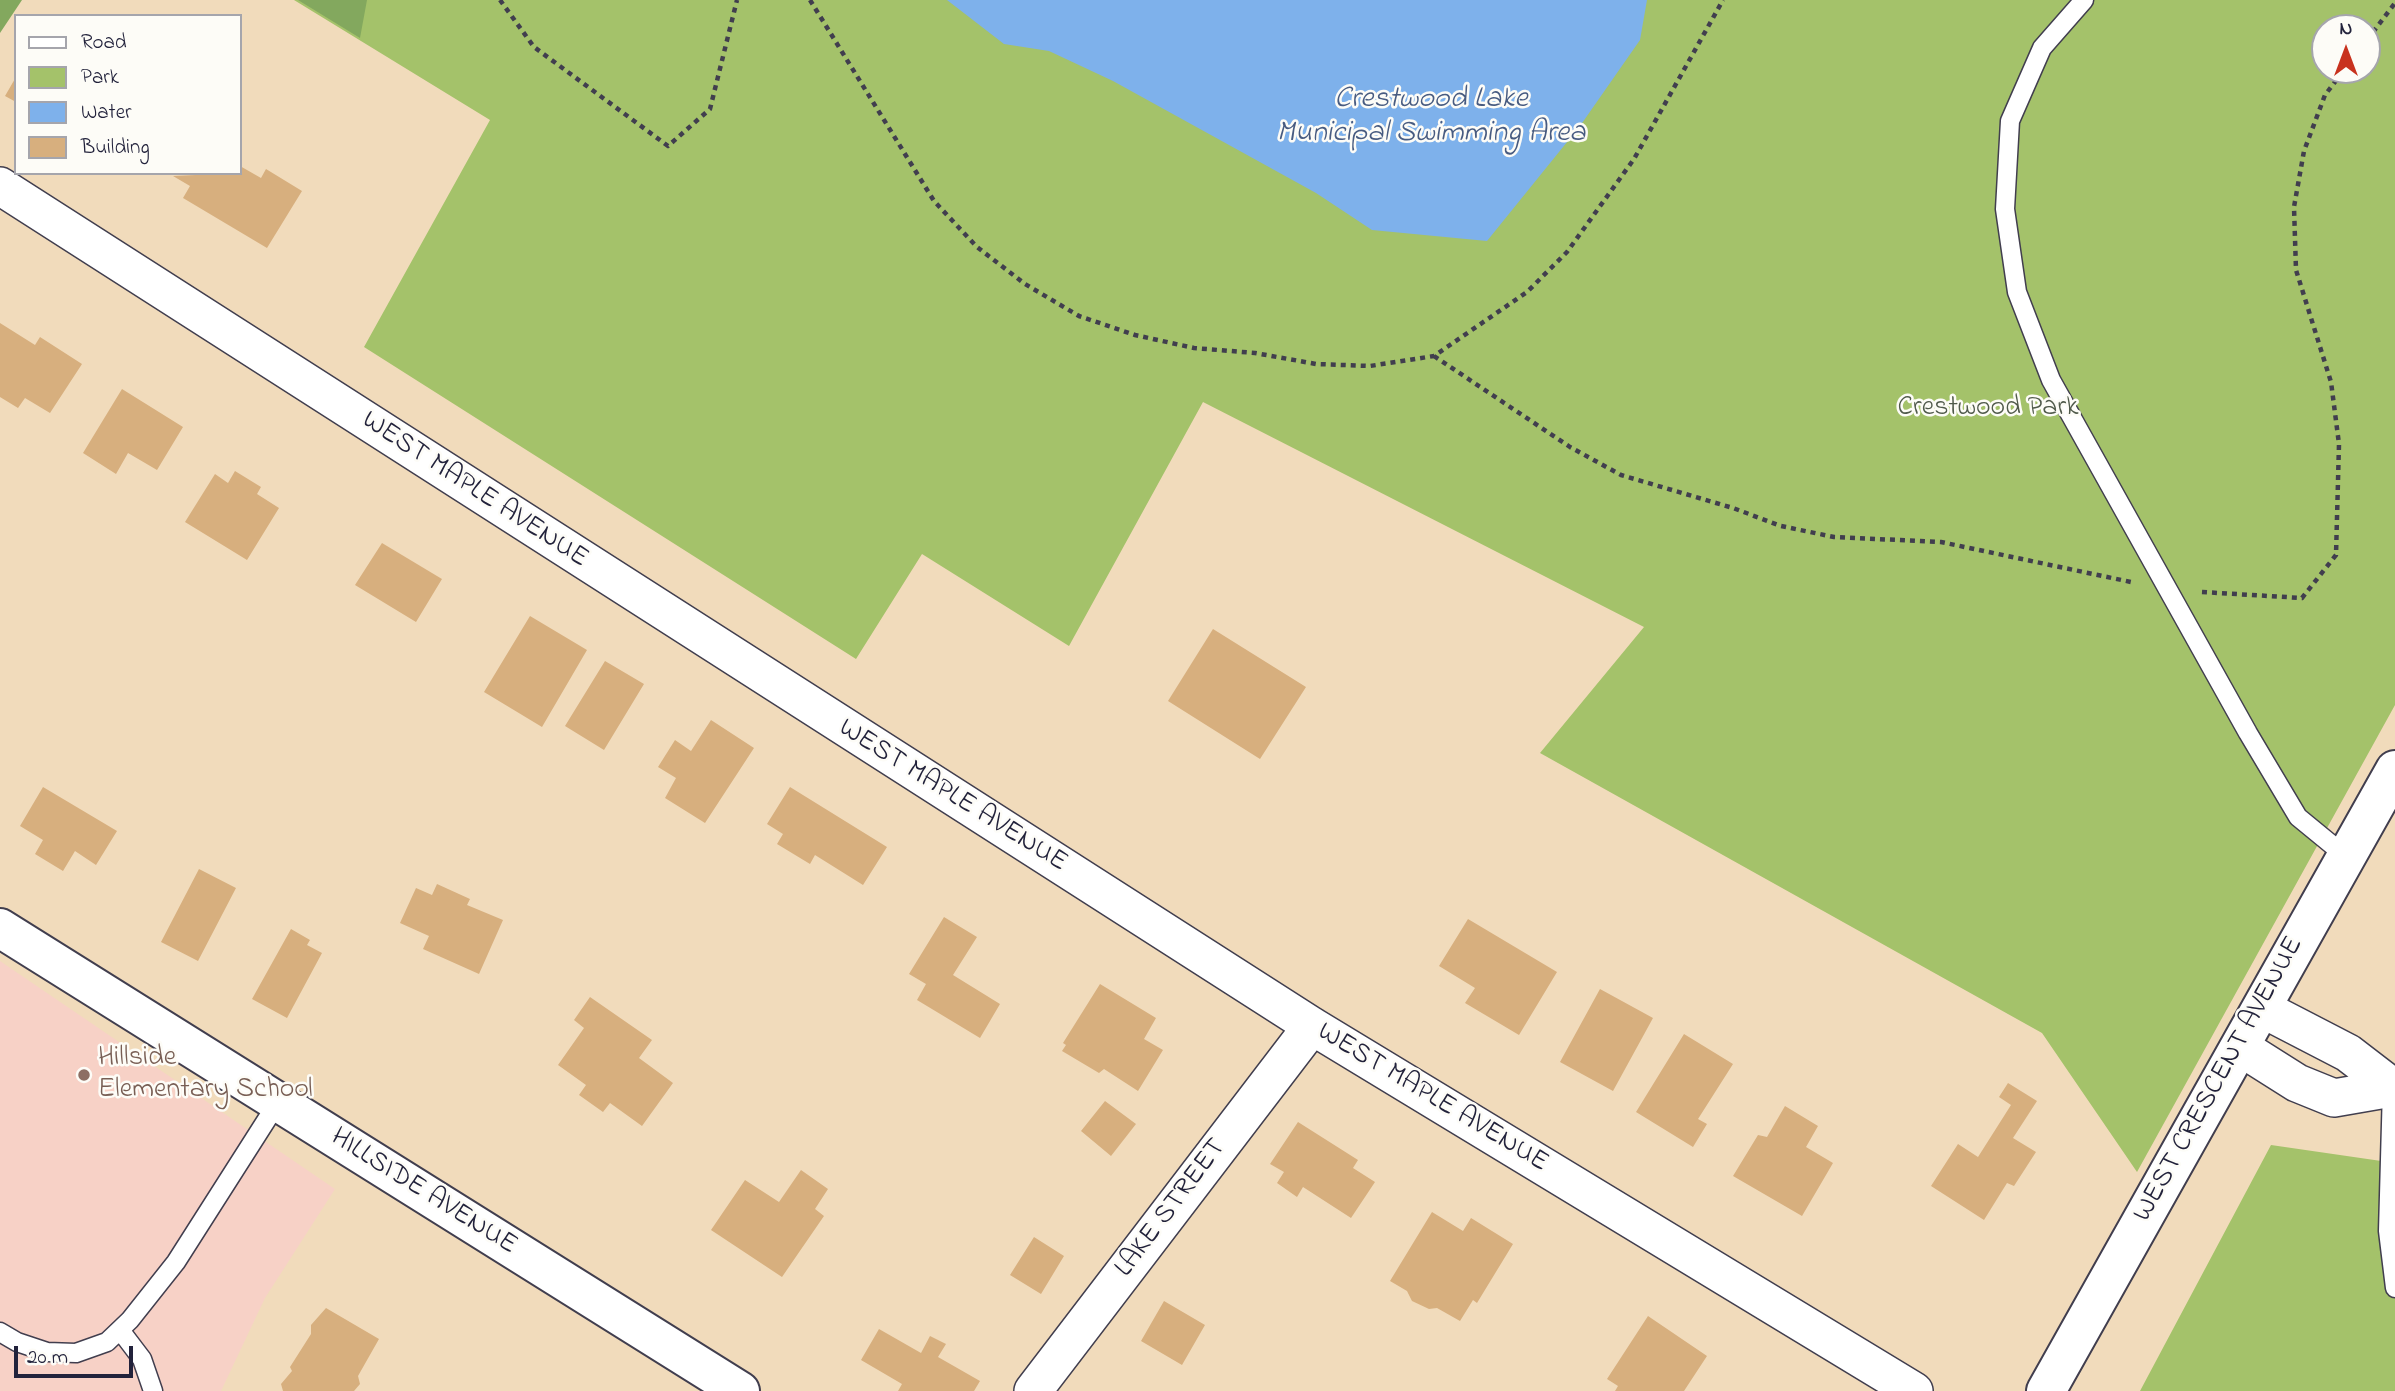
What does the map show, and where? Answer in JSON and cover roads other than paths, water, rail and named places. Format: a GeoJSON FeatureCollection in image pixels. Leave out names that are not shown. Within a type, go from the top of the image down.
{"type":"FeatureCollection","features":[{"type":"Feature","properties":{"kind":"main road","name":"WEST CRESCENT AVENUE"},"geometry":{"type":"LineString","coordinates":[[2046,1391],[2263,1009],[2323,895],[2348,858],[2395,770]]}},
{"type":"Feature","properties":{"kind":"main road","name":"HILLSIDE AVENUE"},"geometry":{"type":"LineString","coordinates":[[0,928],[740,1391]]}},
{"type":"Feature","properties":{"kind":"street","name":"WEST MAPLE AVENUE"},"geometry":{"type":"LineString","coordinates":[[0,186],[1312,1026],[1914,1391]]}},
{"type":"Feature","properties":{"kind":"street"},"geometry":{"type":"LineString","coordinates":[[2263,1009],[2348,1053],[2393,1089]]}},
{"type":"Feature","properties":{"kind":"street","name":"LAKE STREET"},"geometry":{"type":"LineString","coordinates":[[1033,1391],[1312,1026]]}},
{"type":"Feature","properties":{"kind":"street"},"geometry":{"type":"LineString","coordinates":[[2240,1047],[2297,1083],[2334,1098],[2393,1089]]}},
{"type":"Feature","properties":{"kind":"lane"},"geometry":{"type":"LineString","coordinates":[[2084,0],[2042,48],[2010,121],[2007,223],[2017,292],[2051,380],[2298,817],[2348,858]]}},
{"type":"Feature","properties":{"kind":"lane"},"geometry":{"type":"LineString","coordinates":[[2393,1089],[2388,1231],[2395,1288]]}},
{"type":"Feature","properties":{"kind":"lane"},"geometry":{"type":"LineString","coordinates":[[0,1332],[17,1342],[47,1352],[76,1353],[107,1342],[176,1262],[278,1102]]}},
{"type":"Feature","properties":{"kind":"lane"},"geometry":{"type":"LineString","coordinates":[[120,1330],[142,1359],[153,1391]]}},
{"type":"Feature","properties":{"kind":"water","name":"Crestwood Lake Municipal Swimming Area"},"geometry":{"type":"Polygon","coordinates":[[[947,0],[1647,0],[1640,40],[1580,126],[1487,241],[1372,230],[1316,193],[1113,81],[1049,51],[1004,44],[947,0]]]}},
{"type":"Feature","properties":{"kind":"place","name":"Hillside Elementary School"},"geometry":{"type":"Point","coordinates":[84,1075]}},
{"type":"Feature","properties":{"kind":"park label","name":"Crestwood Park"},"geometry":{"type":"Point","coordinates":[1988,409]}}]}
